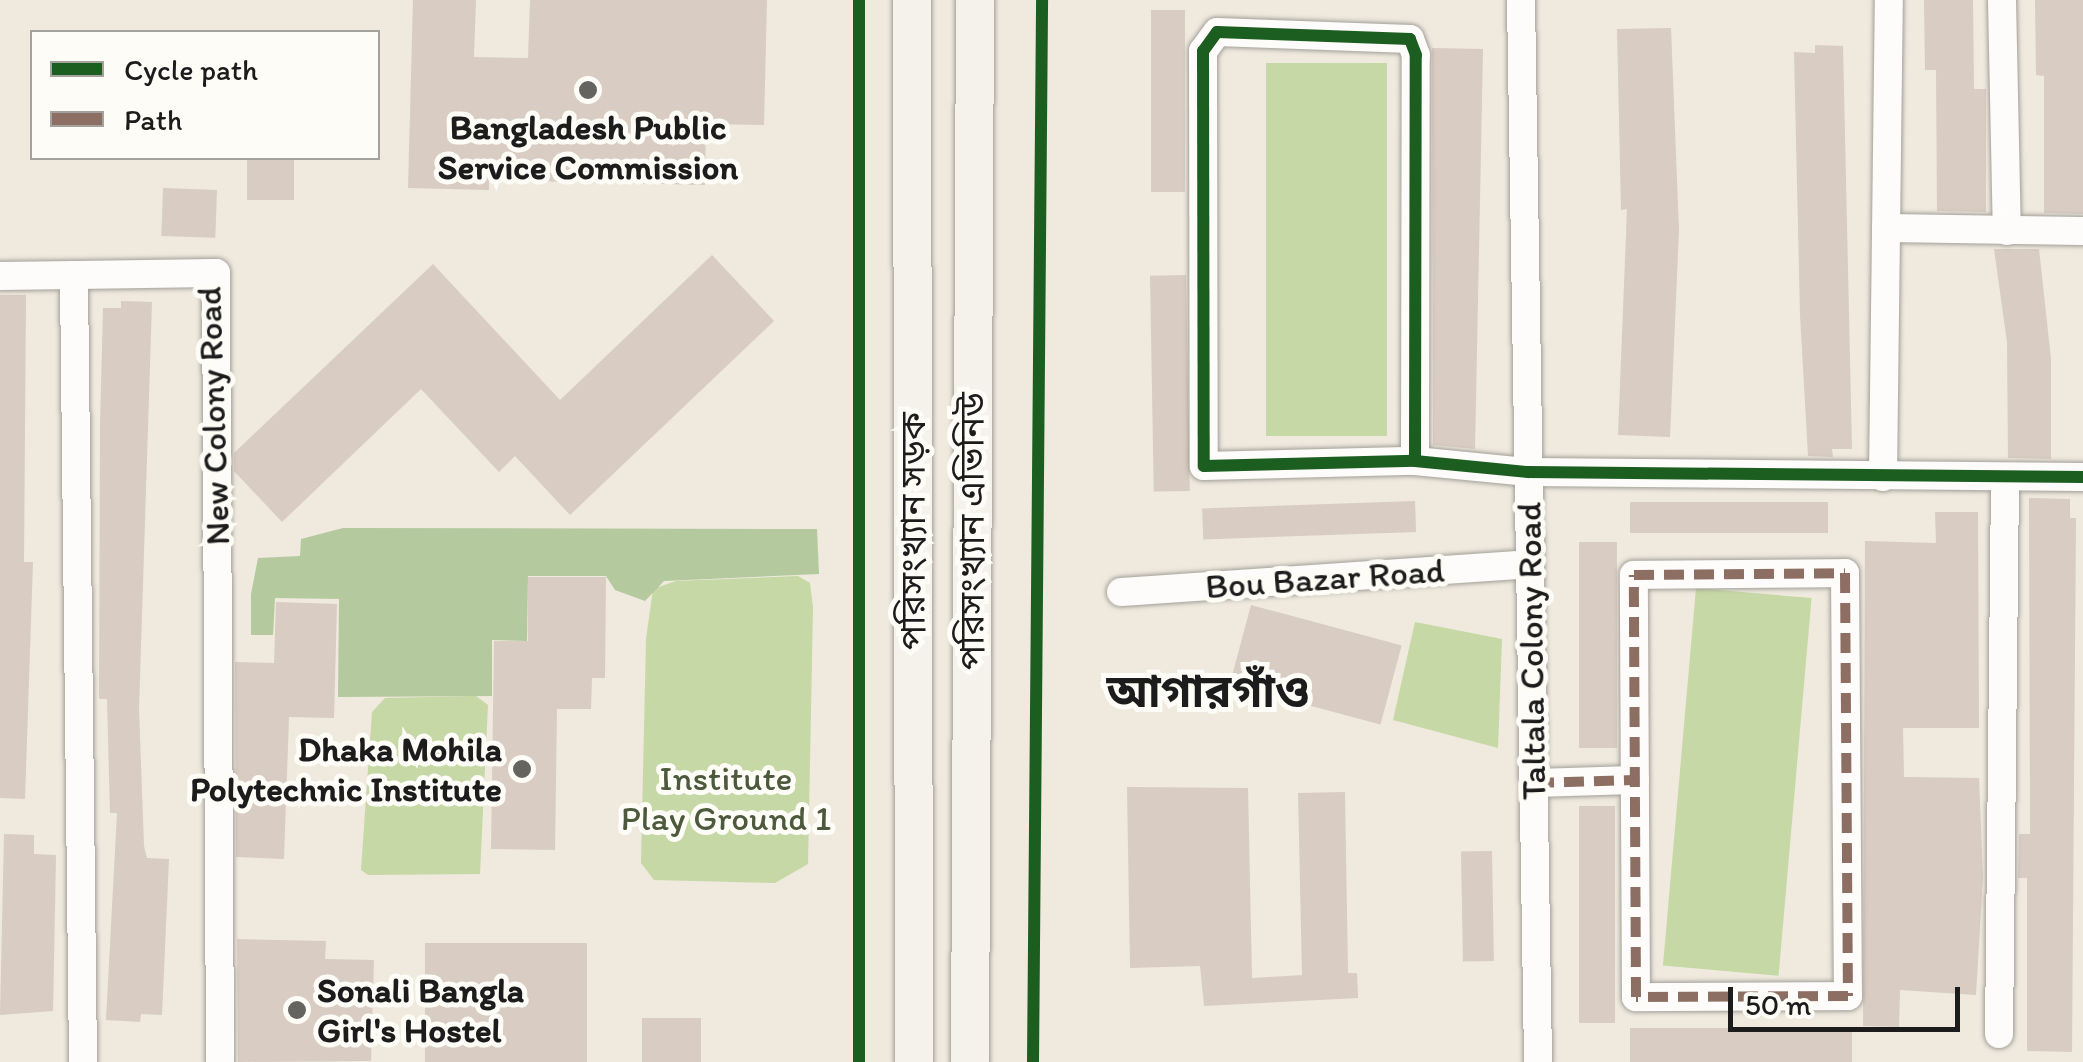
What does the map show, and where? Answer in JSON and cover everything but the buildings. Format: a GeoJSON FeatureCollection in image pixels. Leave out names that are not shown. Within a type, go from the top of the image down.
{"type":"FeatureCollection","features":[{"type":"Feature","properties":{"kind":"street","name":"পরিসংখ্যান সড়ক"},"geometry":{"type":"LineString","coordinates":[[912,0],[914,1062]]}},
{"type":"Feature","properties":{"kind":"street","name":"পরিসংখ্যান এভিনিউ"},"geometry":{"type":"LineString","coordinates":[[970,1062],[975,0]]}},
{"type":"Feature","properties":{"kind":"street","name":"Taltala Colony Road"},"geometry":{"type":"LineString","coordinates":[[1521,0],[1538,1062]]}},
{"type":"Feature","properties":{"kind":"street"},"geometry":{"type":"LineString","coordinates":[[1883,478],[1889,0]]}},
{"type":"Feature","properties":{"kind":"street"},"geometry":{"type":"LineString","coordinates":[[2002,0],[2006,231]]}},
{"type":"Feature","properties":{"kind":"street"},"geometry":{"type":"LineString","coordinates":[[1415,462],[1416,55],[1410,39],[1217,32],[1203,51],[1204,466],[1415,462],[1528,472],[2083,477]]}},
{"type":"Feature","properties":{"kind":"street"},"geometry":{"type":"LineString","coordinates":[[1886,228],[2083,231]]}},
{"type":"Feature","properties":{"kind":"street","name":"New Colony Road"},"geometry":{"type":"LineString","coordinates":[[79,708],[74,274],[216,273],[220,1062]]}},
{"type":"Feature","properties":{"kind":"street","name":"New Colony Road"},"geometry":{"type":"LineString","coordinates":[[0,276],[74,275],[84,1062]]}},
{"type":"Feature","properties":{"kind":"street"},"geometry":{"type":"LineString","coordinates":[[1998,1034],[2005,476]]}},
{"type":"Feature","properties":{"kind":"street","name":"Bou Bazar Road"},"geometry":{"type":"LineString","coordinates":[[1121,592],[1529,564]]}},
{"type":"Feature","properties":{"kind":"street"},"geometry":{"type":"LineString","coordinates":[[1845,573],[1848,996],[1636,997],[1635,780],[1634,575],[1845,573]]}},
{"type":"Feature","properties":{"kind":"street"},"geometry":{"type":"LineString","coordinates":[[1534,782],[1635,780]]}},
{"type":"Feature","properties":{"kind":"green space"},"geometry":{"type":"Polygon","coordinates":[[[1266,63],[1387,63],[1387,436],[1266,436],[1266,63]]]}},
{"type":"Feature","properties":{"kind":"green space"},"geometry":{"type":"Polygon","coordinates":[[[343,528],[817,529],[819,574],[664,581],[645,601],[615,590],[606,576],[528,576],[527,641],[492,640],[492,696],[338,697],[339,599],[275,598],[273,635],[251,635],[251,594],[258,558],[300,556],[301,539],[343,528]]]}},
{"type":"Feature","properties":{"kind":"green space","name":"Institute Play Ground 1"},"geometry":{"type":"Polygon","coordinates":[[[798,576],[810,583],[813,608],[808,864],[775,883],[654,880],[641,863],[646,639],[653,589],[676,581],[798,576]]]}},
{"type":"Feature","properties":{"kind":"green space"},"geometry":{"type":"Polygon","coordinates":[[[1696,588],[1812,598],[1779,976],[1663,966],[1696,588]]]}},
{"type":"Feature","properties":{"kind":"green space"},"geometry":{"type":"Polygon","coordinates":[[[1415,622],[1502,639],[1498,748],[1393,720],[1415,622]]]}},
{"type":"Feature","properties":{"kind":"green space"},"geometry":{"type":"Polygon","coordinates":[[[476,696],[488,705],[480,874],[368,875],[361,870],[372,712],[385,698],[476,696]]]}},
{"type":"Feature","properties":{"kind":"marked path"},"geometry":{"type":"LineString","coordinates":[[1845,573],[1848,996],[1636,997],[1634,575],[1845,573]]}},
{"type":"Feature","properties":{"kind":"marked path"},"geometry":{"type":"LineString","coordinates":[[1534,783],[1635,780]]}},
{"type":"Feature","properties":{"kind":"cycle path"},"geometry":{"type":"LineString","coordinates":[[859,0],[859,1062]]}},
{"type":"Feature","properties":{"kind":"cycle path"},"geometry":{"type":"LineString","coordinates":[[1033,1062],[1042,0]]}},
{"type":"Feature","properties":{"kind":"cycle path"},"geometry":{"type":"LineString","coordinates":[[1415,461],[1416,55],[1410,39],[1217,32],[1203,51],[1204,466],[1415,461],[1528,472],[2083,477]]}},
{"type":"Feature","properties":{"kind":"place","name":"Bangladesh Public Service Commission"},"geometry":{"type":"Point","coordinates":[588,90]}},
{"type":"Feature","properties":{"kind":"place","name":"Dhaka Mohila Polytechnic Institute"},"geometry":{"type":"Point","coordinates":[522,769]}},
{"type":"Feature","properties":{"kind":"place","name":"Sonali Bangla Girl's Hostel"},"geometry":{"type":"Point","coordinates":[297,1010]}},
{"type":"Feature","properties":{"kind":"district","name":"আগারগাঁও"},"geometry":{"type":"Point","coordinates":[1208,692]}}]}
